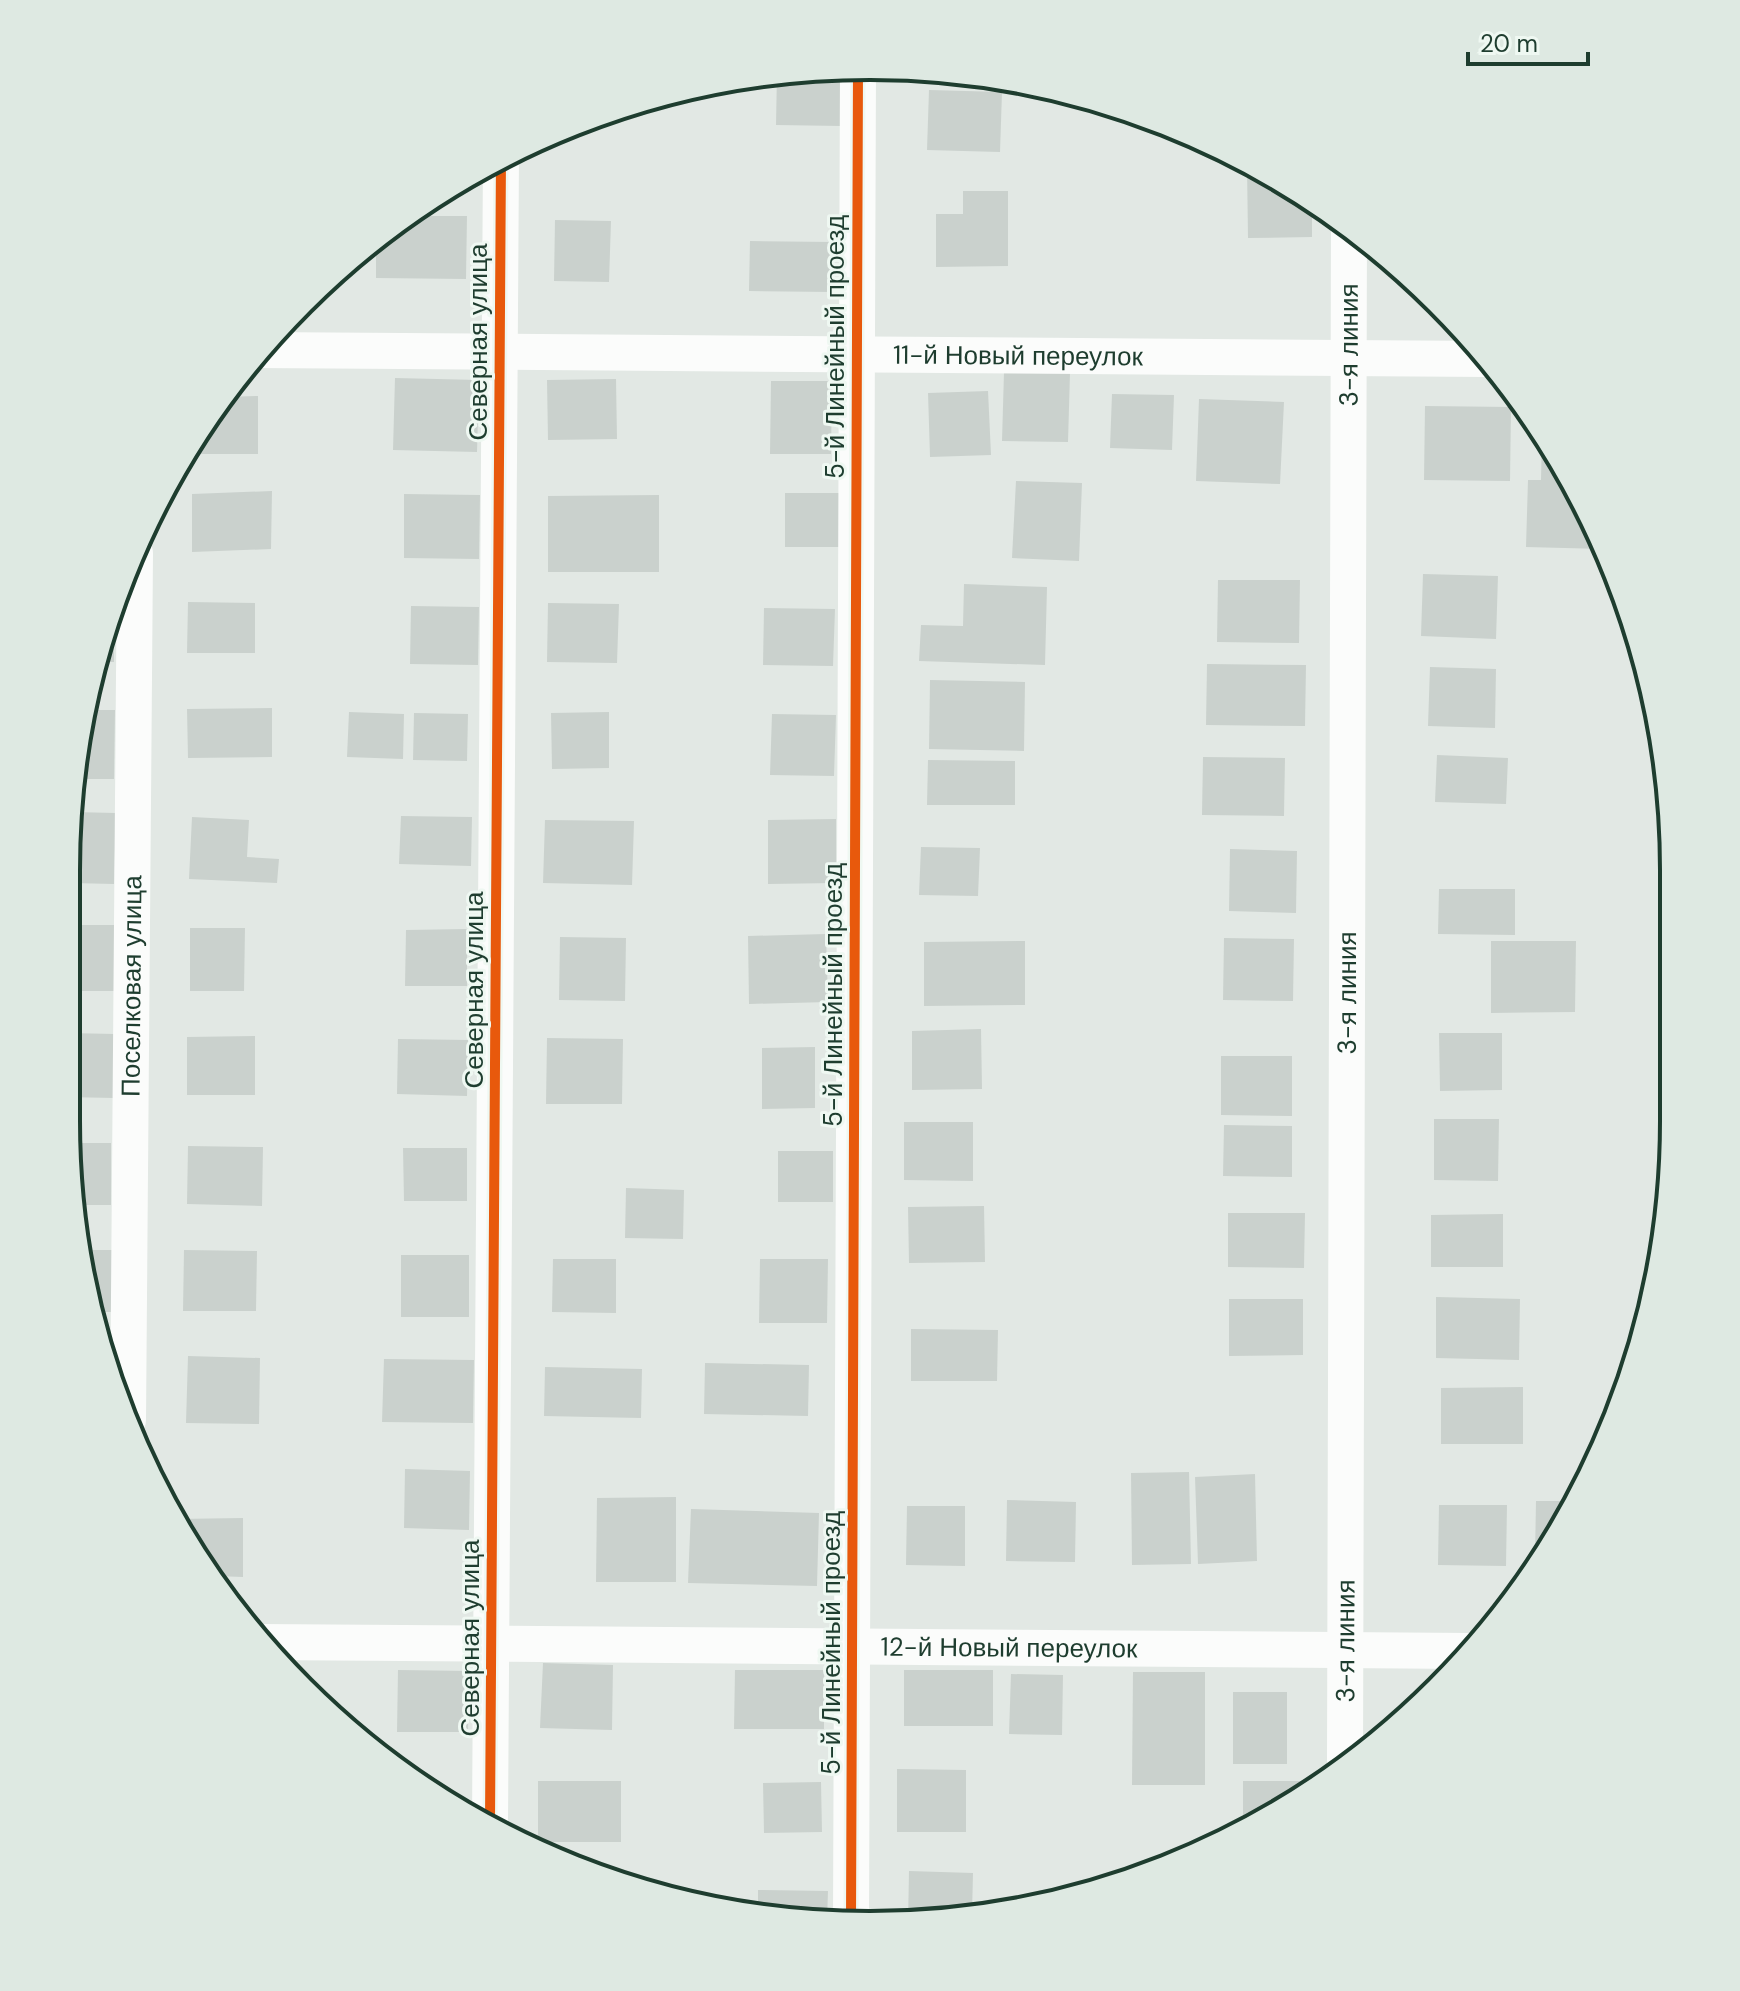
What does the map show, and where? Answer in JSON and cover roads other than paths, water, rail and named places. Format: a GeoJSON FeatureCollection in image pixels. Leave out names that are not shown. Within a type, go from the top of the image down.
{"type":"FeatureCollection","features":[{"type":"Feature","properties":{"kind":"street","name":"5-й Линейный проезд"},"geometry":{"type":"LineString","coordinates":[[851,1910],[858,80]]}},
{"type":"Feature","properties":{"kind":"street","name":"Северная улица"},"geometry":{"type":"LineString","coordinates":[[490,1813],[501,172]]}},
{"type":"Feature","properties":{"kind":"street","name":"3-я линия"},"geometry":{"type":"LineString","coordinates":[[1345,1752],[1349,242]]}},
{"type":"Feature","properties":{"kind":"street","name":"11-й Новый переулок"},"geometry":{"type":"LineString","coordinates":[[275,350],[1472,359]]}},
{"type":"Feature","properties":{"kind":"street","name":"Поселковая улица"},"geometry":{"type":"LineString","coordinates":[[128,1392],[135,582]]}},
{"type":"Feature","properties":{"kind":"street","name":"12-й Новый переулок"},"geometry":{"type":"LineString","coordinates":[[276,1642],[1456,1651]]}}]}
